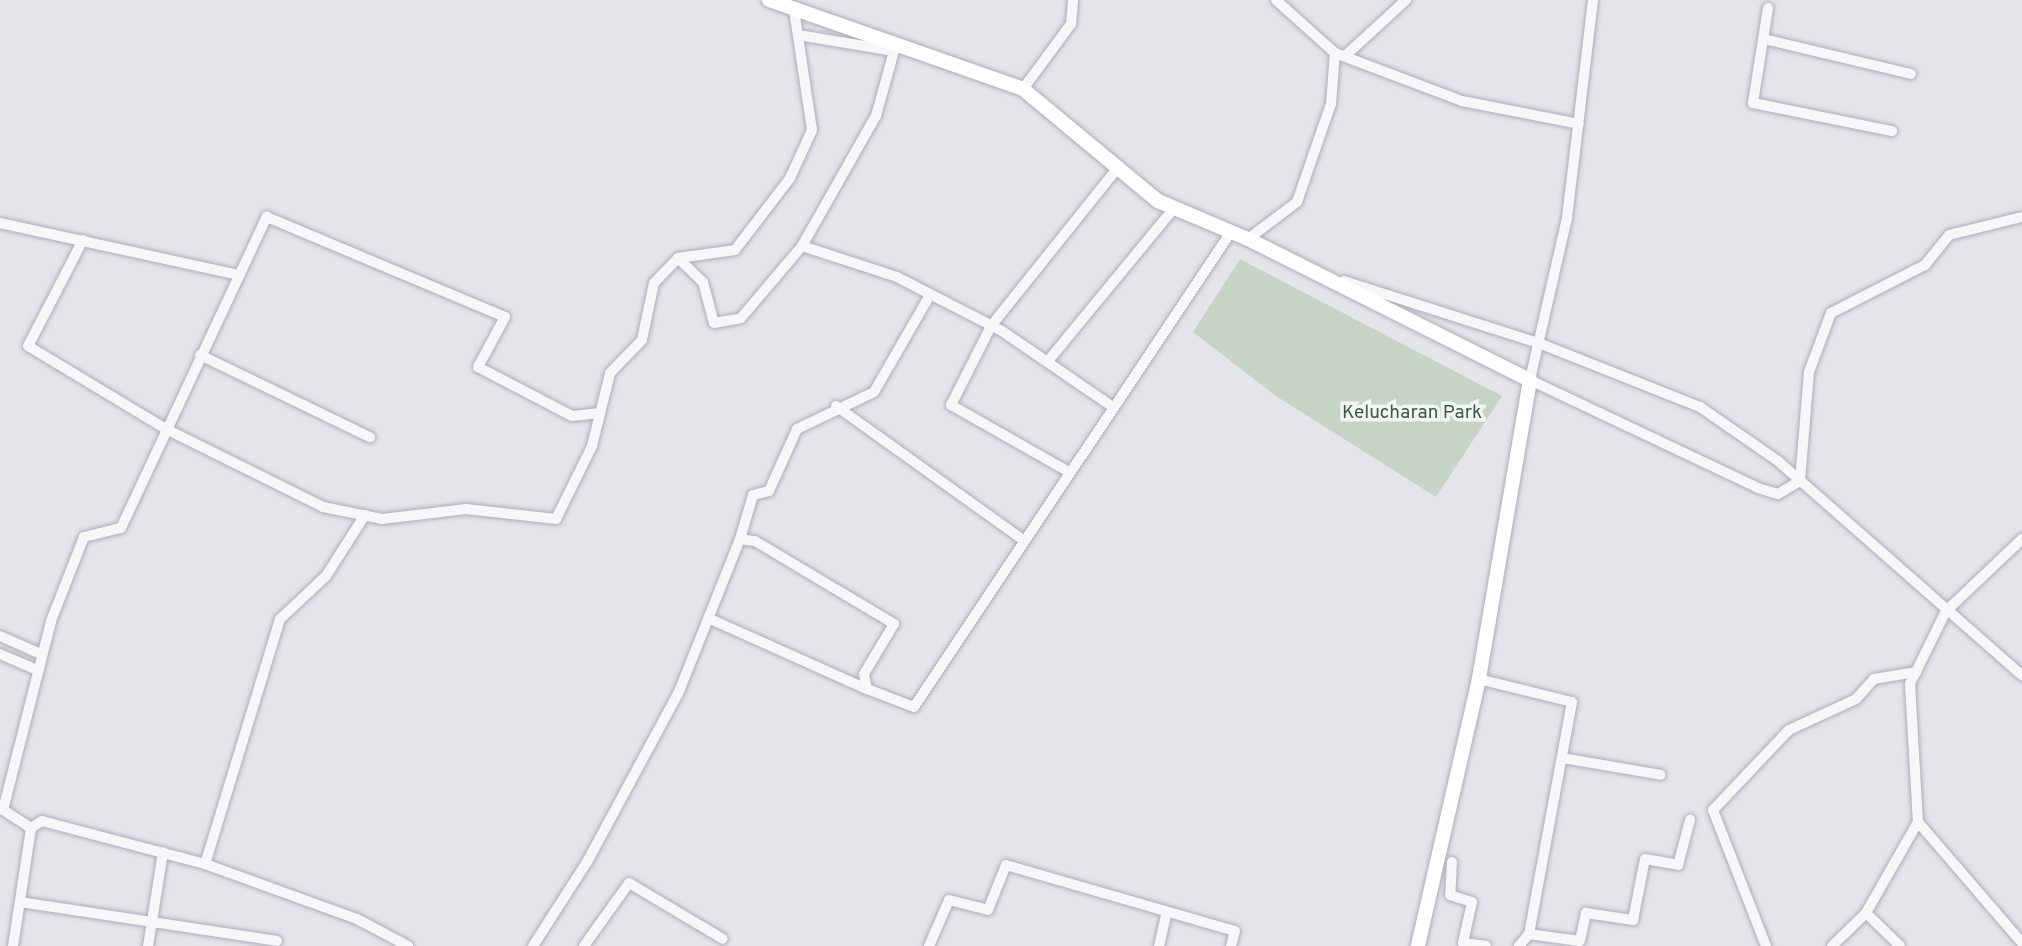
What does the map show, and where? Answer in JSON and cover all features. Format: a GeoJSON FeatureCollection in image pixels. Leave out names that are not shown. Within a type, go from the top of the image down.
{"type":"FeatureCollection","features":[{"type":"Feature","properties":{"kind":"street"},"geometry":{"type":"LineString","coordinates":[[769,0],[1023,89],[1174,208],[1248,239],[1530,380],[1758,488],[1778,494],[1800,481]]}},
{"type":"Feature","properties":{"kind":"street"},"geometry":{"type":"LineString","coordinates":[[1023,89],[1071,24],[1073,0]]}},
{"type":"Feature","properties":{"kind":"street"},"geometry":{"type":"LineString","coordinates":[[1276,0],[1340,54],[1462,101],[1579,124]]}},
{"type":"Feature","properties":{"kind":"street"},"geometry":{"type":"LineString","coordinates":[[1248,239],[1297,202],[1331,104],[1340,54],[1406,0]]}},
{"type":"Feature","properties":{"kind":"street"},"geometry":{"type":"LineString","coordinates":[[1418,946],[1479,679],[1530,380],[1541,344],[1579,124],[1593,0]]}},
{"type":"Feature","properties":{"kind":"street"},"geometry":{"type":"LineString","coordinates":[[1768,9],[1753,103],[1892,131]]}},
{"type":"Feature","properties":{"kind":"street"},"geometry":{"type":"LineString","coordinates":[[83,240],[29,346],[166,429],[323,507],[365,516],[466,509],[556,519],[600,413],[610,373],[642,340],[654,283],[678,258],[735,250],[790,178],[812,130],[794,10]]}},
{"type":"Feature","properties":{"kind":"street"},"geometry":{"type":"LineString","coordinates":[[678,258],[703,282],[714,323],[741,318],[802,246],[876,116],[894,51],[798,35]]}},
{"type":"Feature","properties":{"kind":"street"},"geometry":{"type":"LineString","coordinates":[[1764,38],[1911,74]]}},
{"type":"Feature","properties":{"kind":"street"},"geometry":{"type":"LineString","coordinates":[[1069,472],[951,405],[991,326],[1119,166]]}},
{"type":"Feature","properties":{"kind":"street"},"geometry":{"type":"LineString","coordinates":[[1048,360],[1174,208]]}},
{"type":"Feature","properties":{"kind":"street"},"geometry":{"type":"LineString","coordinates":[[31,828],[3,810],[41,654],[84,537],[121,528],[267,217],[505,317],[478,367],[572,416],[600,413]]}},
{"type":"Feature","properties":{"kind":"street"},"geometry":{"type":"LineString","coordinates":[[1800,481],[1809,372],[1831,313],[1925,265],[1949,235],[2022,217]]}},
{"type":"Feature","properties":{"kind":"street"},"geometry":{"type":"LineString","coordinates":[[0,223],[239,275]]}},
{"type":"Feature","properties":{"kind":"street"},"geometry":{"type":"LineString","coordinates":[[708,618],[867,689],[914,707],[1023,539],[1231,232]]}},
{"type":"Feature","properties":{"kind":"street"},"geometry":{"type":"LineString","coordinates":[[802,246],[930,295],[991,326],[1048,360],[1114,407]]}},
{"type":"Feature","properties":{"kind":"street"},"geometry":{"type":"LineString","coordinates":[[1312,271],[1541,344],[1700,407],[1800,481],[2022,675]]}},
{"type":"Feature","properties":{"kind":"street"},"geometry":{"type":"LineString","coordinates":[[533,946],[587,862],[678,694],[740,539],[753,495],[769,491],[797,429],[836,407],[874,392],[930,295]]}},
{"type":"Feature","properties":{"kind":"street"},"geometry":{"type":"LineString","coordinates":[[200,355],[370,437]]}},
{"type":"Feature","properties":{"kind":"street"},"geometry":{"type":"LineString","coordinates":[[836,407],[1023,539]]}},
{"type":"Feature","properties":{"kind":"street"},"geometry":{"type":"LineString","coordinates":[[205,863],[280,619],[326,576],[365,516]]}},
{"type":"Feature","properties":{"kind":"street"},"geometry":{"type":"LineString","coordinates":[[740,539],[755,541],[894,624],[864,674],[867,689]]}},
{"type":"Feature","properties":{"kind":"street"},"geometry":{"type":"LineString","coordinates":[[1832,946],[1867,913],[1918,822],[1910,684],[1946,611],[2022,539]]}},
{"type":"Feature","properties":{"kind":"street"},"geometry":{"type":"LineString","coordinates":[[0,636],[41,654]]}},
{"type":"Feature","properties":{"kind":"street"},"geometry":{"type":"LineString","coordinates":[[0,654],[37,670]]}},
{"type":"Feature","properties":{"kind":"street"},"geometry":{"type":"LineString","coordinates":[[1766,946],[1713,810],[1789,730],[1856,699],[1874,679],[1916,672]]}},
{"type":"Feature","properties":{"kind":"street"},"geometry":{"type":"LineString","coordinates":[[1479,679],[1572,702],[1529,934],[1519,946]]}},
{"type":"Feature","properties":{"kind":"street"},"geometry":{"type":"LineString","coordinates":[[1562,758],[1661,775]]}},
{"type":"Feature","properties":{"kind":"street"},"geometry":{"type":"LineString","coordinates":[[1529,934],[1580,941],[1586,913],[1633,920],[1645,859],[1678,865],[1690,820]]}},
{"type":"Feature","properties":{"kind":"street"},"geometry":{"type":"LineString","coordinates":[[13,946],[31,828],[42,821],[205,863],[357,919],[408,946]]}},
{"type":"Feature","properties":{"kind":"street"},"geometry":{"type":"LineString","coordinates":[[1918,822],[2022,943]]}},
{"type":"Feature","properties":{"kind":"street"},"geometry":{"type":"LineString","coordinates":[[148,946],[163,852]]}},
{"type":"Feature","properties":{"kind":"street"},"geometry":{"type":"LineString","coordinates":[[1451,862],[1450,895],[1472,902],[1463,943],[1486,946]]}},
{"type":"Feature","properties":{"kind":"street"},"geometry":{"type":"LineString","coordinates":[[929,946],[949,900],[988,910],[1006,865],[1235,930],[1231,946]]}},
{"type":"Feature","properties":{"kind":"street"},"geometry":{"type":"LineString","coordinates":[[584,946],[629,883],[723,939]]}},
{"type":"Feature","properties":{"kind":"street"},"geometry":{"type":"LineString","coordinates":[[20,902],[277,941]]}},
{"type":"Feature","properties":{"kind":"street"},"geometry":{"type":"LineString","coordinates":[[1159,946],[1167,912]]}},
{"type":"Feature","properties":{"kind":"street"},"geometry":{"type":"LineString","coordinates":[[1867,913],[1900,946]]}},
{"type":"Feature","properties":{"kind":"green space","name":"Kelucharan Park"},"geometry":{"type":"Polygon","coordinates":[[[1240,259],[1502,396],[1436,497],[1276,396],[1193,332],[1240,259]]]}}]}
